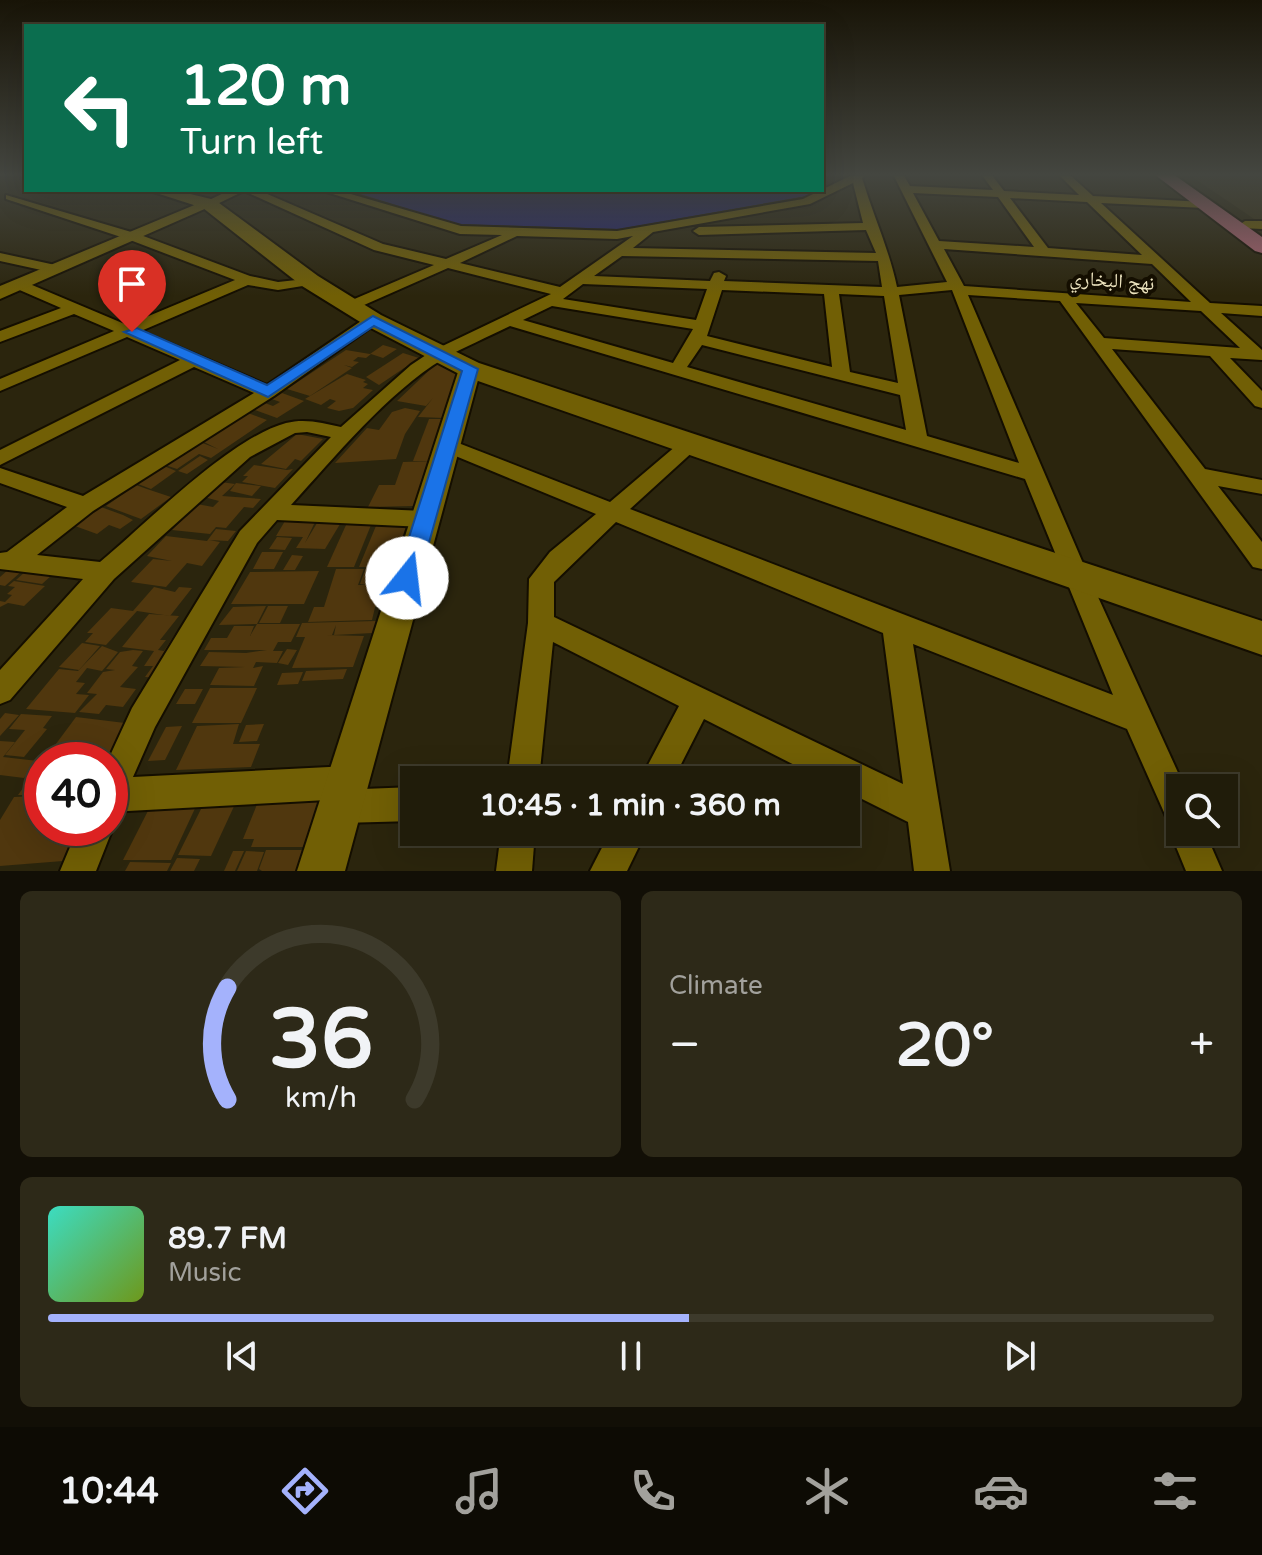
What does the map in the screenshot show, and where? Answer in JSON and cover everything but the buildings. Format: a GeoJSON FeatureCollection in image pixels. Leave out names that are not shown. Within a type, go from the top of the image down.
{"type":"FeatureCollection","features":[{"type":"Feature","properties":{"kind":"main road"},"geometry":{"type":"LineString","coordinates":[[223,215],[310,281],[361,313],[470,369],[1262,638]]}},
{"type":"Feature","properties":{"kind":"main road"},"geometry":{"type":"LineString","coordinates":[[1217,215],[1262,247]]}},
{"type":"Feature","properties":{"kind":"main road"},"geometry":{"type":"LineString","coordinates":[[1236,215],[1254,225],[1262,236]]}},
{"type":"Feature","properties":{"kind":"street"},"geometry":{"type":"LineString","coordinates":[[58,215],[134,237],[247,280],[278,286],[310,281]]}},
{"type":"Feature","properties":{"kind":"street"},"geometry":{"type":"LineString","coordinates":[[0,293],[185,215]]}},
{"type":"Feature","properties":{"kind":"street"},"geometry":{"type":"LineString","coordinates":[[305,215],[379,247],[564,291],[842,375],[907,391]]}},
{"type":"Feature","properties":{"kind":"street"},"geometry":{"type":"LineString","coordinates":[[405,215],[449,228],[594,236],[653,230],[737,215]]}},
{"type":"Feature","properties":{"kind":"street"},"geometry":{"type":"LineString","coordinates":[[868,215],[884,257],[918,440]]}},
{"type":"Feature","properties":{"kind":"street"},"geometry":{"type":"LineString","coordinates":[[919,215],[958,287],[1075,575],[1166,783]]}},
{"type":"Feature","properties":{"kind":"street"},"geometry":{"type":"LineString","coordinates":[[1016,215],[1045,253]]}},
{"type":"Feature","properties":{"kind":"street"},"geometry":{"type":"LineString","coordinates":[[1108,215],[1153,260],[1259,354]]}},
{"type":"Feature","properties":{"kind":"street"},"geometry":{"type":"LineString","coordinates":[[128,753],[143,718],[248,537],[345,434],[417,369],[438,355],[512,322],[564,291],[653,230],[728,232],[870,226]]}},
{"type":"Feature","properties":{"kind":"street"},"geometry":{"type":"LineString","coordinates":[[677,370],[700,333],[717,285],[728,232]]}},
{"type":"Feature","properties":{"kind":"street"},"geometry":{"type":"LineString","coordinates":[[3,561],[85,505],[268,392],[361,313],[445,265],[516,233]]}},
{"type":"Feature","properties":{"kind":"street"},"geometry":{"type":"LineString","coordinates":[[934,244],[1153,260]]}},
{"type":"Feature","properties":{"kind":"street"},"geometry":{"type":"LineString","coordinates":[[622,252],[884,257]]}},
{"type":"Feature","properties":{"kind":"street"},"geometry":{"type":"LineString","coordinates":[[0,257],[55,269]]}},
{"type":"Feature","properties":{"kind":"street"},"geometry":{"type":"LineString","coordinates":[[4,380],[132,332],[247,280]]}},
{"type":"Feature","properties":{"kind":"street"},"geometry":{"type":"LineString","coordinates":[[20,285],[268,392]]}},
{"type":"Feature","properties":{"kind":"street","name":"نهج البخاري"},"geometry":{"type":"LineString","coordinates":[[564,291],[717,285],[890,292],[958,287],[1262,311]]}},
{"type":"Feature","properties":{"kind":"street"},"geometry":{"type":"LineString","coordinates":[[831,290],[842,375]]}},
{"type":"Feature","properties":{"kind":"street"},"geometry":{"type":"LineString","coordinates":[[1064,297],[1261,558]]}},
{"type":"Feature","properties":{"kind":"street"},"geometry":{"type":"LineString","coordinates":[[0,337],[77,307]]}},
{"type":"Feature","properties":{"kind":"street"},"geometry":{"type":"LineString","coordinates":[[512,322],[1033,474]]}},
{"type":"Feature","properties":{"kind":"street"},"geometry":{"type":"LineString","coordinates":[[1098,343],[1259,354]]}},
{"type":"Feature","properties":{"kind":"street"},"geometry":{"type":"LineString","coordinates":[[1215,352],[1262,402]]}},
{"type":"Feature","properties":{"kind":"street"},"geometry":{"type":"LineString","coordinates":[[0,458],[194,360]]}},
{"type":"Feature","properties":{"kind":"street"},"geometry":{"type":"LineString","coordinates":[[321,871],[470,369]]}},
{"type":"Feature","properties":{"kind":"street"},"geometry":{"type":"LineString","coordinates":[[0,691],[105,572],[259,442],[290,428],[307,426],[345,434]]}},
{"type":"Feature","properties":{"kind":"street"},"geometry":{"type":"LineString","coordinates":[[525,766],[541,623],[542,579],[690,444]]}},
{"type":"Feature","properties":{"kind":"street"},"geometry":{"type":"LineString","coordinates":[[448,445],[896,626],[1138,719]]}},
{"type":"Feature","properties":{"kind":"street"},"geometry":{"type":"LineString","coordinates":[[0,475],[85,505]]}},
{"type":"Feature","properties":{"kind":"street"},"geometry":{"type":"LineString","coordinates":[[1198,475],[1262,487]]}},
{"type":"Feature","properties":{"kind":"street"},"geometry":{"type":"LineString","coordinates":[[270,512],[424,519]]}},
{"type":"Feature","properties":{"kind":"street"},"geometry":{"type":"LineString","coordinates":[[3,561],[105,572]]}},
{"type":"Feature","properties":{"kind":"street"},"geometry":{"type":"LineString","coordinates":[[541,623],[921,811]]}},
{"type":"Feature","properties":{"kind":"street"},"geometry":{"type":"LineString","coordinates":[[896,626],[932,871]]}},
{"type":"Feature","properties":{"kind":"street"},"geometry":{"type":"LineString","coordinates":[[663,766],[698,699]]}},
{"type":"Feature","properties":{"kind":"street"},"geometry":{"type":"LineString","coordinates":[[128,794],[345,794],[400,802]]}},
{"type":"Feature","properties":{"kind":"street"},"geometry":{"type":"LineString","coordinates":[[78,871],[88,846]]}},
{"type":"Feature","properties":{"kind":"street"},"geometry":{"type":"LineString","coordinates":[[514,871],[517,846]]}},
{"type":"Feature","properties":{"kind":"street"},"geometry":{"type":"LineString","coordinates":[[608,871],[621,846]]}},
{"type":"Feature","properties":{"kind":"street"},"geometry":{"type":"LineString","coordinates":[[1193,846],[1204,871]]}},
{"type":"Feature","properties":{"kind":"shaded area"},"geometry":{"type":"Polygon","coordinates":[[[426,215],[700,215],[619,229],[456,224],[426,215]]]}},
{"type":"Feature","properties":{"kind":"shaded area"},"geometry":{"type":"Polygon","coordinates":[[[1248,215],[1262,215],[1260,223],[1248,215]]]}},
{"type":"Feature","properties":{"kind":"route"},"geometry":{"type":"LineString","coordinates":[[132,332],[268,392],[373,320],[470,369],[407,578]]}}]}
